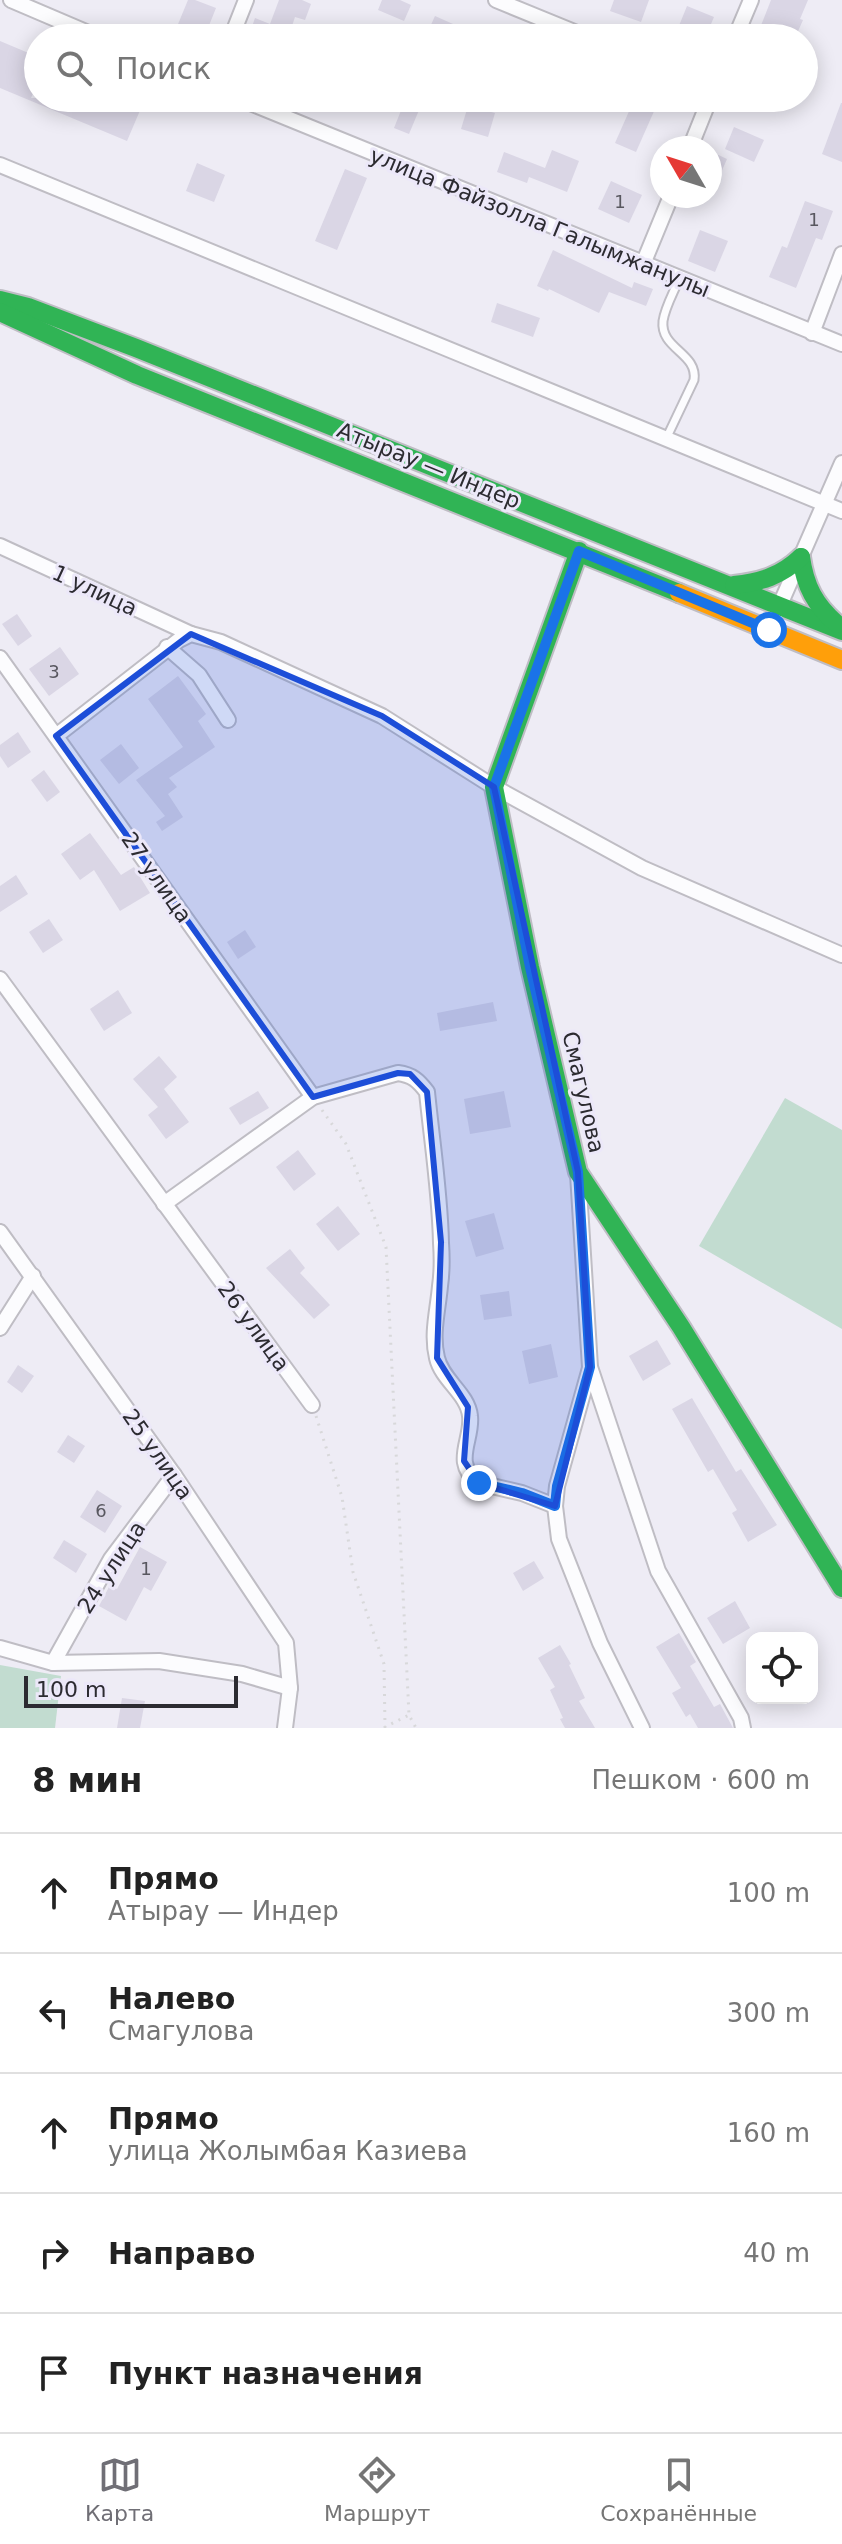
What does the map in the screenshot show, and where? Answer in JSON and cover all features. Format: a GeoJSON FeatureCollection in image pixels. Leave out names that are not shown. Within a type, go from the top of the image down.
{"type":"FeatureCollection","features":[{"type":"Feature","properties":{"kind":"main road","name":"Атырау — Индер"},"geometry":{"type":"LineString","coordinates":[[0,300],[28,307],[136,348],[842,630]]}},
{"type":"Feature","properties":{"kind":"main road","name":"Атырау — Индер"},"geometry":{"type":"LineString","coordinates":[[0,312],[137,375],[579,551],[842,660]]}},
{"type":"Feature","properties":{"kind":"main road"},"geometry":{"type":"LineString","coordinates":[[494,787],[579,551]]}},
{"type":"Feature","properties":{"kind":"main road"},"geometry":{"type":"LineString","coordinates":[[731,586],[776,578],[801,557]]}},
{"type":"Feature","properties":{"kind":"main road"},"geometry":{"type":"LineString","coordinates":[[801,557],[809,593],[842,630]]}},
{"type":"Feature","properties":{"kind":"main road","name":"Смагулова"},"geometry":{"type":"LineString","coordinates":[[494,787],[530,967],[578,1172],[681,1327],[842,1588]]}},
{"type":"Feature","properties":{"kind":"street"},"geometry":{"type":"LineString","coordinates":[[11,0],[47,7],[76,24]]}},
{"type":"Feature","properties":{"kind":"street"},"geometry":{"type":"LineString","coordinates":[[237,24],[246,0]]}},
{"type":"Feature","properties":{"kind":"street"},"geometry":{"type":"LineString","coordinates":[[496,0],[555,24]]}},
{"type":"Feature","properties":{"kind":"street"},"geometry":{"type":"LineString","coordinates":[[741,24],[751,0]]}},
{"type":"Feature","properties":{"kind":"street","name":"улица Файзолла Галымжанулы"},"geometry":{"type":"LineString","coordinates":[[272,112],[842,344]]}},
{"type":"Feature","properties":{"kind":"street"},"geometry":{"type":"LineString","coordinates":[[695,136],[704,112]]}},
{"type":"Feature","properties":{"kind":"street"},"geometry":{"type":"LineString","coordinates":[[0,165],[842,511]]}},
{"type":"Feature","properties":{"kind":"street"},"geometry":{"type":"LineString","coordinates":[[643,264],[666,208]]}},
{"type":"Feature","properties":{"kind":"street"},"geometry":{"type":"LineString","coordinates":[[812,333],[842,254]]}},
{"type":"Feature","properties":{"kind":"street"},"geometry":{"type":"LineString","coordinates":[[769,630],[842,463]]}},
{"type":"Feature","properties":{"kind":"street","name":"1 улица"},"geometry":{"type":"LineString","coordinates":[[0,546],[191,634],[221,642],[382,716],[494,787],[642,868],[842,955]]}},
{"type":"Feature","properties":{"kind":"street"},"geometry":{"type":"LineString","coordinates":[[56,736],[167,647],[191,634]]}},
{"type":"Feature","properties":{"kind":"street"},"geometry":{"type":"LineString","coordinates":[[167,647],[199,675],[228,720]]}},
{"type":"Feature","properties":{"kind":"street","name":"27 улица"},"geometry":{"type":"LineString","coordinates":[[0,658],[313,1097]]}},
{"type":"Feature","properties":{"kind":"street","name":"26 улица"},"geometry":{"type":"LineString","coordinates":[[0,979],[312,1405]]}},
{"type":"Feature","properties":{"kind":"street"},"geometry":{"type":"LineString","coordinates":[[164,1204],[313,1097],[398,1073],[410,1074],[427,1092],[441,1242],[441,1284],[434,1324],[437,1358],[468,1407],[470,1422],[464,1461],[473,1479],[479,1483],[522,1493],[555,1506]]}},
{"type":"Feature","properties":{"kind":"street"},"geometry":{"type":"LineString","coordinates":[[578,1172],[590,1367],[658,1571],[741,1718],[743,1728]]}},
{"type":"Feature","properties":{"kind":"street","name":"25 улица"},"geometry":{"type":"LineString","coordinates":[[0,1232],[174,1475],[286,1643],[290,1688],[285,1728]]}},
{"type":"Feature","properties":{"kind":"street"},"geometry":{"type":"LineString","coordinates":[[0,1328],[33,1276]]}},
{"type":"Feature","properties":{"kind":"street"},"geometry":{"type":"LineString","coordinates":[[590,1367],[557,1486],[555,1506],[559,1539],[600,1643],[642,1728]]}},
{"type":"Feature","properties":{"kind":"street","name":"24 улица"},"geometry":{"type":"LineString","coordinates":[[53,1663],[111,1559],[174,1475]]}},
{"type":"Feature","properties":{"kind":"street"},"geometry":{"type":"LineString","coordinates":[[0,1648],[53,1663],[159,1661],[242,1674],[290,1688]]}},
{"type":"Feature","properties":{"kind":"lane"},"geometry":{"type":"LineString","coordinates":[[666,439],[695,372],[693,364],[667,339],[664,330],[663,320],[679,279]]}},
{"type":"Feature","properties":{"kind":"path"},"geometry":{"type":"LineString","coordinates":[[313,1097],[346,1144],[386,1247],[409,1715],[416,1728]]}},
{"type":"Feature","properties":{"kind":"path"},"geometry":{"type":"LineString","coordinates":[[312,1405],[342,1497],[353,1572],[384,1664],[385,1727],[409,1715]]}},
{"type":"Feature","properties":{"kind":"highlighted area"},"geometry":{"type":"Polygon","coordinates":[[[191,634],[382,716],[494,787],[578,1172],[590,1367],[555,1506],[479,1483],[464,1461],[468,1407],[437,1358],[441,1242],[427,1092],[410,1074],[398,1073],[313,1097],[56,736],[191,634]]]}},
{"type":"Feature","properties":{"kind":"green space"},"geometry":{"type":"Polygon","coordinates":[[[785,1098],[842,1130],[842,1329],[699,1246],[785,1098]]]}},
{"type":"Feature","properties":{"kind":"green space"},"geometry":{"type":"Polygon","coordinates":[[[0,1665],[61,1676],[55,1728],[0,1728],[0,1665]]]}},
{"type":"Feature","properties":{"kind":"building"},"geometry":{"type":"Polygon","coordinates":[[[188,0],[216,8],[210,24],[178,24],[188,0]]]}},
{"type":"Feature","properties":{"kind":"building"},"geometry":{"type":"Polygon","coordinates":[[[279,0],[302,0],[311,4],[305,20],[295,17],[293,24],[270,24],[279,0]]]}},
{"type":"Feature","properties":{"kind":"building"},"geometry":{"type":"Polygon","coordinates":[[[382,0],[400,0],[411,5],[404,21],[378,10],[382,0]]]}},
{"type":"Feature","properties":{"kind":"building"},"geometry":{"type":"Polygon","coordinates":[[[614,0],[649,0],[641,22],[610,11],[614,0]]]}},
{"type":"Feature","properties":{"kind":"building"},"geometry":{"type":"Polygon","coordinates":[[[771,0],[808,0],[800,19],[803,20],[801,24],[762,24],[771,0]]]}},
{"type":"Feature","properties":{"kind":"building"},"geometry":{"type":"Polygon","coordinates":[[[687,6],[714,17],[711,24],[680,24],[687,6]]]}},
{"type":"Feature","properties":{"kind":"building"},"geometry":{"type":"Polygon","coordinates":[[[435,16],[453,24],[431,24],[435,16]]]}},
{"type":"Feature","properties":{"kind":"building"},"geometry":{"type":"Polygon","coordinates":[[[255,18],[270,24],[253,24],[255,18]]]}},
{"type":"Feature","properties":{"kind":"building"},"geometry":{"type":"Polygon","coordinates":[[[0,41],[24,51],[24,98],[0,88],[0,41]]]}},
{"type":"Feature","properties":{"kind":"building"},"geometry":{"type":"Polygon","coordinates":[[[842,103],[842,162],[822,154],[842,103]]]}},
{"type":"Feature","properties":{"kind":"building"},"geometry":{"type":"Polygon","coordinates":[[[58,112],[139,112],[127,141],[58,112]]]}},
{"type":"Feature","properties":{"kind":"building"},"geometry":{"type":"Polygon","coordinates":[[[400,112],[418,112],[409,134],[394,128],[400,112]]]}},
{"type":"Feature","properties":{"kind":"building"},"geometry":{"type":"Polygon","coordinates":[[[466,112],[495,113],[488,137],[461,129],[466,112]]]}},
{"type":"Feature","properties":{"kind":"building"},"geometry":{"type":"Polygon","coordinates":[[[629,112],[654,112],[636,152],[615,143],[629,112]]]}},
{"type":"Feature","properties":{"kind":"building"},"geometry":{"type":"Polygon","coordinates":[[[734,127],[764,140],[754,162],[725,149],[734,127]]]}},
{"type":"Feature","properties":{"kind":"building"},"geometry":{"type":"Polygon","coordinates":[[[552,150],[579,161],[567,192],[529,177],[527,183],[497,172],[504,152],[545,168],[552,150]]]}},
{"type":"Feature","properties":{"kind":"building"},"geometry":{"type":"Polygon","coordinates":[[[197,163],[225,175],[214,202],[186,191],[197,163]]]}},
{"type":"Feature","properties":{"kind":"building"},"geometry":{"type":"Polygon","coordinates":[[[345,169],[367,178],[337,250],[315,241],[345,169]]]}},
{"type":"Feature","properties":{"kind":"building"},"geometry":{"type":"Polygon","coordinates":[[[611,181],[642,195],[629,223],[598,209],[611,181]]]}},
{"type":"Feature","properties":{"kind":"building"},"geometry":{"type":"Polygon","coordinates":[[[805,201],[833,211],[822,240],[816,238],[796,288],[769,277],[782,246],[787,248],[805,201]]]}},
{"type":"Feature","properties":{"kind":"building"},"geometry":{"type":"Polygon","coordinates":[[[700,230],[728,241],[715,272],[688,261],[700,230]]]}},
{"type":"Feature","properties":{"kind":"building"},"geometry":{"type":"Polygon","coordinates":[[[553,250],[632,288],[634,282],[653,289],[646,306],[609,292],[599,313],[537,286],[553,250]]]}},
{"type":"Feature","properties":{"kind":"building"},"geometry":{"type":"Polygon","coordinates":[[[497,303],[540,318],[533,337],[491,322],[497,303]]]}},
{"type":"Feature","properties":{"kind":"building"},"geometry":{"type":"Polygon","coordinates":[[[17,614],[32,636],[18,646],[2,624],[17,614]]]}},
{"type":"Feature","properties":{"kind":"building"},"geometry":{"type":"Polygon","coordinates":[[[60,647],[79,674],[49,696],[29,669],[60,647]]]}},
{"type":"Feature","properties":{"kind":"building"},"geometry":{"type":"Polygon","coordinates":[[[178,676],[206,714],[198,721],[215,747],[169,778],[177,787],[168,794],[183,817],[162,831],[156,822],[165,816],[136,780],[183,747],[148,699],[178,676]]]}},
{"type":"Feature","properties":{"kind":"building"},"geometry":{"type":"Polygon","coordinates":[[[18,732],[31,752],[8,768],[0,756],[0,745],[18,732]]]}},
{"type":"Feature","properties":{"kind":"building"},"geometry":{"type":"Polygon","coordinates":[[[121,744],[139,768],[119,784],[100,760],[121,744]]]}},
{"type":"Feature","properties":{"kind":"building"},"geometry":{"type":"Polygon","coordinates":[[[44,770],[60,792],[47,802],[31,780],[44,770]]]}},
{"type":"Feature","properties":{"kind":"building"},"geometry":{"type":"Polygon","coordinates":[[[90,833],[121,875],[134,867],[150,893],[120,911],[94,870],[80,880],[61,854],[90,833]]]}},
{"type":"Feature","properties":{"kind":"building"},"geometry":{"type":"Polygon","coordinates":[[[16,875],[28,894],[0,912],[0,886],[16,875]]]}},
{"type":"Feature","properties":{"kind":"building"},"geometry":{"type":"Polygon","coordinates":[[[49,919],[63,940],[43,953],[29,932],[49,919]]]}},
{"type":"Feature","properties":{"kind":"building"},"geometry":{"type":"Polygon","coordinates":[[[245,930],[256,947],[238,959],[227,942],[245,930]]]}},
{"type":"Feature","properties":{"kind":"building"},"geometry":{"type":"Polygon","coordinates":[[[118,990],[132,1013],[104,1031],[90,1009],[118,990]]]}},
{"type":"Feature","properties":{"kind":"building"},"geometry":{"type":"Polygon","coordinates":[[[493,1002],[497,1021],[440,1031],[437,1013],[493,1002]]]}},
{"type":"Feature","properties":{"kind":"building"},"geometry":{"type":"Polygon","coordinates":[[[159,1056],[177,1077],[164,1089],[189,1122],[166,1139],[148,1115],[158,1107],[133,1079],[159,1056]]]}},
{"type":"Feature","properties":{"kind":"building"},"geometry":{"type":"Polygon","coordinates":[[[258,1091],[269,1108],[240,1125],[229,1108],[258,1091]]]}},
{"type":"Feature","properties":{"kind":"building"},"geometry":{"type":"Polygon","coordinates":[[[504,1091],[511,1127],[470,1134],[464,1099],[504,1091]]]}},
{"type":"Feature","properties":{"kind":"building"},"geometry":{"type":"Polygon","coordinates":[[[298,1150],[316,1174],[294,1191],[276,1167],[298,1150]]]}},
{"type":"Feature","properties":{"kind":"building"},"geometry":{"type":"Polygon","coordinates":[[[338,1206],[360,1234],[338,1251],[316,1224],[338,1206]]]}},
{"type":"Feature","properties":{"kind":"building"},"geometry":{"type":"Polygon","coordinates":[[[494,1213],[504,1249],[476,1257],[465,1221],[494,1213]]]}},
{"type":"Feature","properties":{"kind":"building"},"geometry":{"type":"Polygon","coordinates":[[[290,1249],[305,1268],[300,1273],[330,1305],[314,1319],[266,1268],[290,1249]]]}},
{"type":"Feature","properties":{"kind":"building"},"geometry":{"type":"Polygon","coordinates":[[[509,1291],[512,1316],[484,1320],[480,1295],[509,1291]]]}},
{"type":"Feature","properties":{"kind":"building"},"geometry":{"type":"Polygon","coordinates":[[[657,1340],[671,1364],[643,1381],[629,1356],[657,1340]]]}},
{"type":"Feature","properties":{"kind":"building"},"geometry":{"type":"Polygon","coordinates":[[[551,1344],[558,1377],[529,1384],[522,1351],[551,1344]]]}},
{"type":"Feature","properties":{"kind":"building"},"geometry":{"type":"Polygon","coordinates":[[[18,1365],[34,1376],[22,1393],[7,1382],[18,1365]]]}},
{"type":"Feature","properties":{"kind":"building"},"geometry":{"type":"Polygon","coordinates":[[[692,1398],[736,1472],[741,1469],[777,1525],[748,1542],[732,1513],[737,1510],[713,1469],[708,1472],[672,1409],[692,1398]]]}},
{"type":"Feature","properties":{"kind":"building"},"geometry":{"type":"Polygon","coordinates":[[[68,1435],[85,1446],[74,1463],[57,1452],[68,1435]]]}},
{"type":"Feature","properties":{"kind":"building"},"geometry":{"type":"Polygon","coordinates":[[[97,1490],[122,1506],[105,1533],[80,1517],[97,1490]]]}},
{"type":"Feature","properties":{"kind":"building"},"geometry":{"type":"Polygon","coordinates":[[[64,1540],[87,1554],[76,1573],[53,1558],[64,1540]]]}},
{"type":"Feature","properties":{"kind":"building"},"geometry":{"type":"Polygon","coordinates":[[[140,1547],[167,1562],[151,1591],[144,1587],[126,1621],[99,1606],[110,1585],[117,1589],[140,1547]]]}},
{"type":"Feature","properties":{"kind":"building"},"geometry":{"type":"Polygon","coordinates":[[[534,1561],[544,1578],[523,1591],[513,1573],[534,1561]]]}},
{"type":"Feature","properties":{"kind":"building"},"geometry":{"type":"Polygon","coordinates":[[[735,1601],[750,1628],[723,1644],[707,1618],[735,1601]]]}},
{"type":"Feature","properties":{"kind":"building"},"geometry":{"type":"Polygon","coordinates":[[[679,1633],[696,1662],[690,1666],[714,1707],[720,1704],[733,1728],[698,1728],[690,1714],[686,1717],[672,1693],[681,1688],[656,1647],[679,1633]]]}},
{"type":"Feature","properties":{"kind":"building"},"geometry":{"type":"Polygon","coordinates":[[[560,1645],[585,1698],[579,1701],[595,1728],[565,1728],[560,1719],[563,1718],[550,1690],[555,1687],[538,1658],[560,1645]]]}},
{"type":"Feature","properties":{"kind":"building"},"geometry":{"type":"Polygon","coordinates":[[[122,1698],[145,1701],[140,1728],[117,1728],[122,1698]]]}},
{"type":"Feature","properties":{"kind":"traffic: fast"},"geometry":{"type":"LineString","coordinates":[[0,300],[28,307],[136,348],[842,631]]}},
{"type":"Feature","properties":{"kind":"traffic: fast"},"geometry":{"type":"LineString","coordinates":[[0,312],[137,375],[679,593]]}},
{"type":"Feature","properties":{"kind":"traffic: fast"},"geometry":{"type":"LineString","coordinates":[[579,551],[494,787],[530,967],[578,1172],[681,1327],[842,1588]]}},
{"type":"Feature","properties":{"kind":"traffic: fast"},"geometry":{"type":"LineString","coordinates":[[801,557],[812,594],[837,624]]}},
{"type":"Feature","properties":{"kind":"traffic: fast"},"geometry":{"type":"LineString","coordinates":[[734,585],[770,577],[801,557]]}},
{"type":"Feature","properties":{"kind":"traffic: slow"},"geometry":{"type":"LineString","coordinates":[[679,593],[842,660]]}},
{"type":"Feature","properties":{"kind":"route"},"geometry":{"type":"LineString","coordinates":[[479,1483],[522,1493],[555,1506],[557,1486],[590,1367],[578,1172],[530,967],[494,787],[579,551],[769,630]]}}]}
